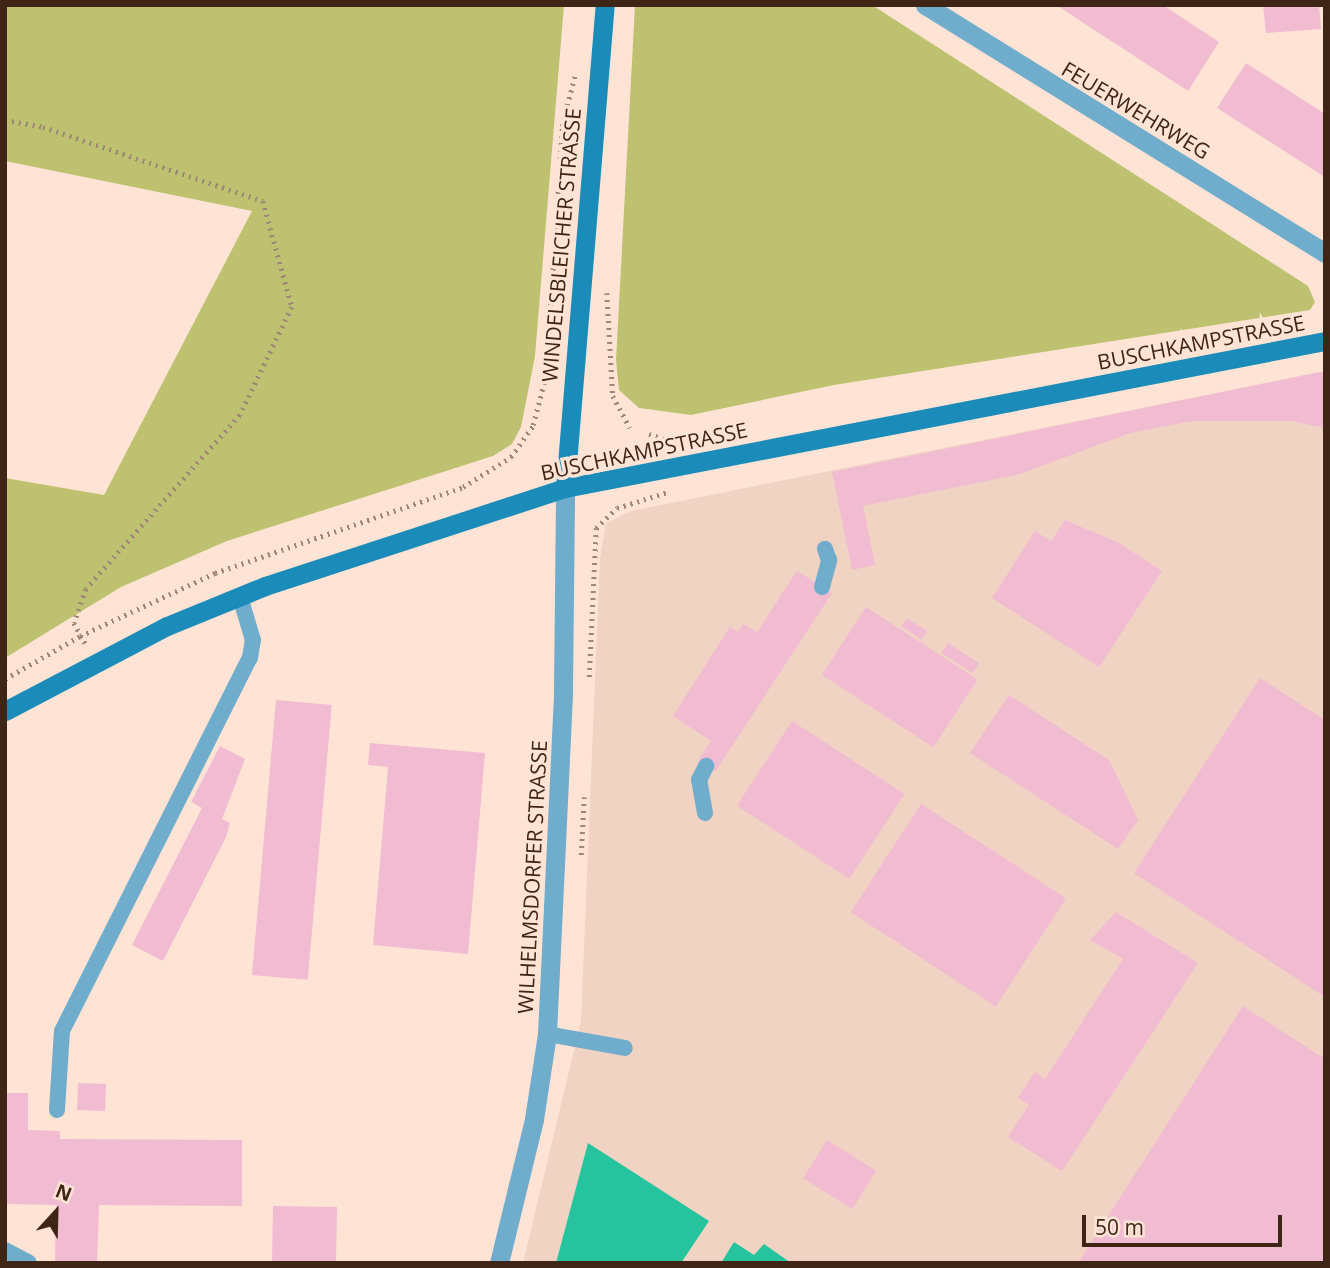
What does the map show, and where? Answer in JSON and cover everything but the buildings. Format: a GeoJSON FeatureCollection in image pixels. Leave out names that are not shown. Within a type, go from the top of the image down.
{"type":"FeatureCollection","features":[{"type":"Feature","properties":{"kind":"main road","name":"WINDELSBLEICHER STRASSE"},"geometry":{"type":"LineString","coordinates":[[565,488],[605,5]]}},
{"type":"Feature","properties":{"kind":"main road","name":"BUSCHKAMPSTRASSE"},"geometry":{"type":"LineString","coordinates":[[5,711],[95,661],[240,597],[355,554],[565,488],[1325,341]]}},
{"type":"Feature","properties":{"kind":"street","name":"FEUERWEHRWEG"},"geometry":{"type":"LineString","coordinates":[[925,5],[1165,158],[1205,177],[1325,253]]}},
{"type":"Feature","properties":{"kind":"street","name":"WILHELMSDORFER STRASSE"},"geometry":{"type":"LineString","coordinates":[[499,1263],[534,1119],[547,1034],[562,703],[565,488]]}},
{"type":"Feature","properties":{"kind":"lane"},"geometry":{"type":"LineString","coordinates":[[822,587],[829,559],[825,549]]}},
{"type":"Feature","properties":{"kind":"lane"},"geometry":{"type":"LineString","coordinates":[[57,1110],[62,1031],[250,658],[253,640],[240,597]]}},
{"type":"Feature","properties":{"kind":"lane"},"geometry":{"type":"LineString","coordinates":[[705,813],[699,780],[706,766]]}},
{"type":"Feature","properties":{"kind":"lane"},"geometry":{"type":"LineString","coordinates":[[547,1034],[625,1048]]}},
{"type":"Feature","properties":{"kind":"lane"},"geometry":{"type":"LineString","coordinates":[[5,1251],[29,1263]]}},
{"type":"Feature","properties":{"kind":"path"},"geometry":{"type":"LineString","coordinates":[[5,679],[80,636],[285,545],[464,487],[511,457],[533,425],[546,375],[562,126],[576,68]]}},
{"type":"Feature","properties":{"kind":"path"},"geometry":{"type":"LineString","coordinates":[[5,120],[43,127],[263,201],[292,307],[240,415],[86,589],[74,623],[95,661]]}},
{"type":"Feature","properties":{"kind":"path"},"geometry":{"type":"LineString","coordinates":[[607,286],[613,396],[630,428]]}},
{"type":"Feature","properties":{"kind":"shaded area"},"geometry":{"type":"Polygon","coordinates":[[[5,5],[564,5],[535,356],[521,427],[512,444],[493,456],[227,541],[121,587],[5,658],[5,478],[104,495],[252,211],[5,161],[5,5]]]}},
{"type":"Feature","properties":{"kind":"shaded area"},"geometry":{"type":"Polygon","coordinates":[[[635,5],[872,5],[1308,286],[1315,302],[1310,310],[834,385],[691,415],[639,408],[619,390],[616,360],[635,5]]]}},
{"type":"Feature","properties":{"kind":"shaded area"},"geometry":{"type":"Polygon","coordinates":[[[1325,371],[1325,1263],[523,1263],[581,1021],[600,558],[606,523],[631,511],[1325,371]]]}},
{"type":"Feature","properties":{"kind":"shaded area"},"geometry":{"type":"Polygon","coordinates":[[[588,1143],[709,1221],[681,1263],[556,1263],[588,1143]]]}},
{"type":"Feature","properties":{"kind":"shaded area"},"geometry":{"type":"Polygon","coordinates":[[[734,1242],[754,1255],[764,1244],[791,1263],[721,1263],[734,1242]]]}}]}
